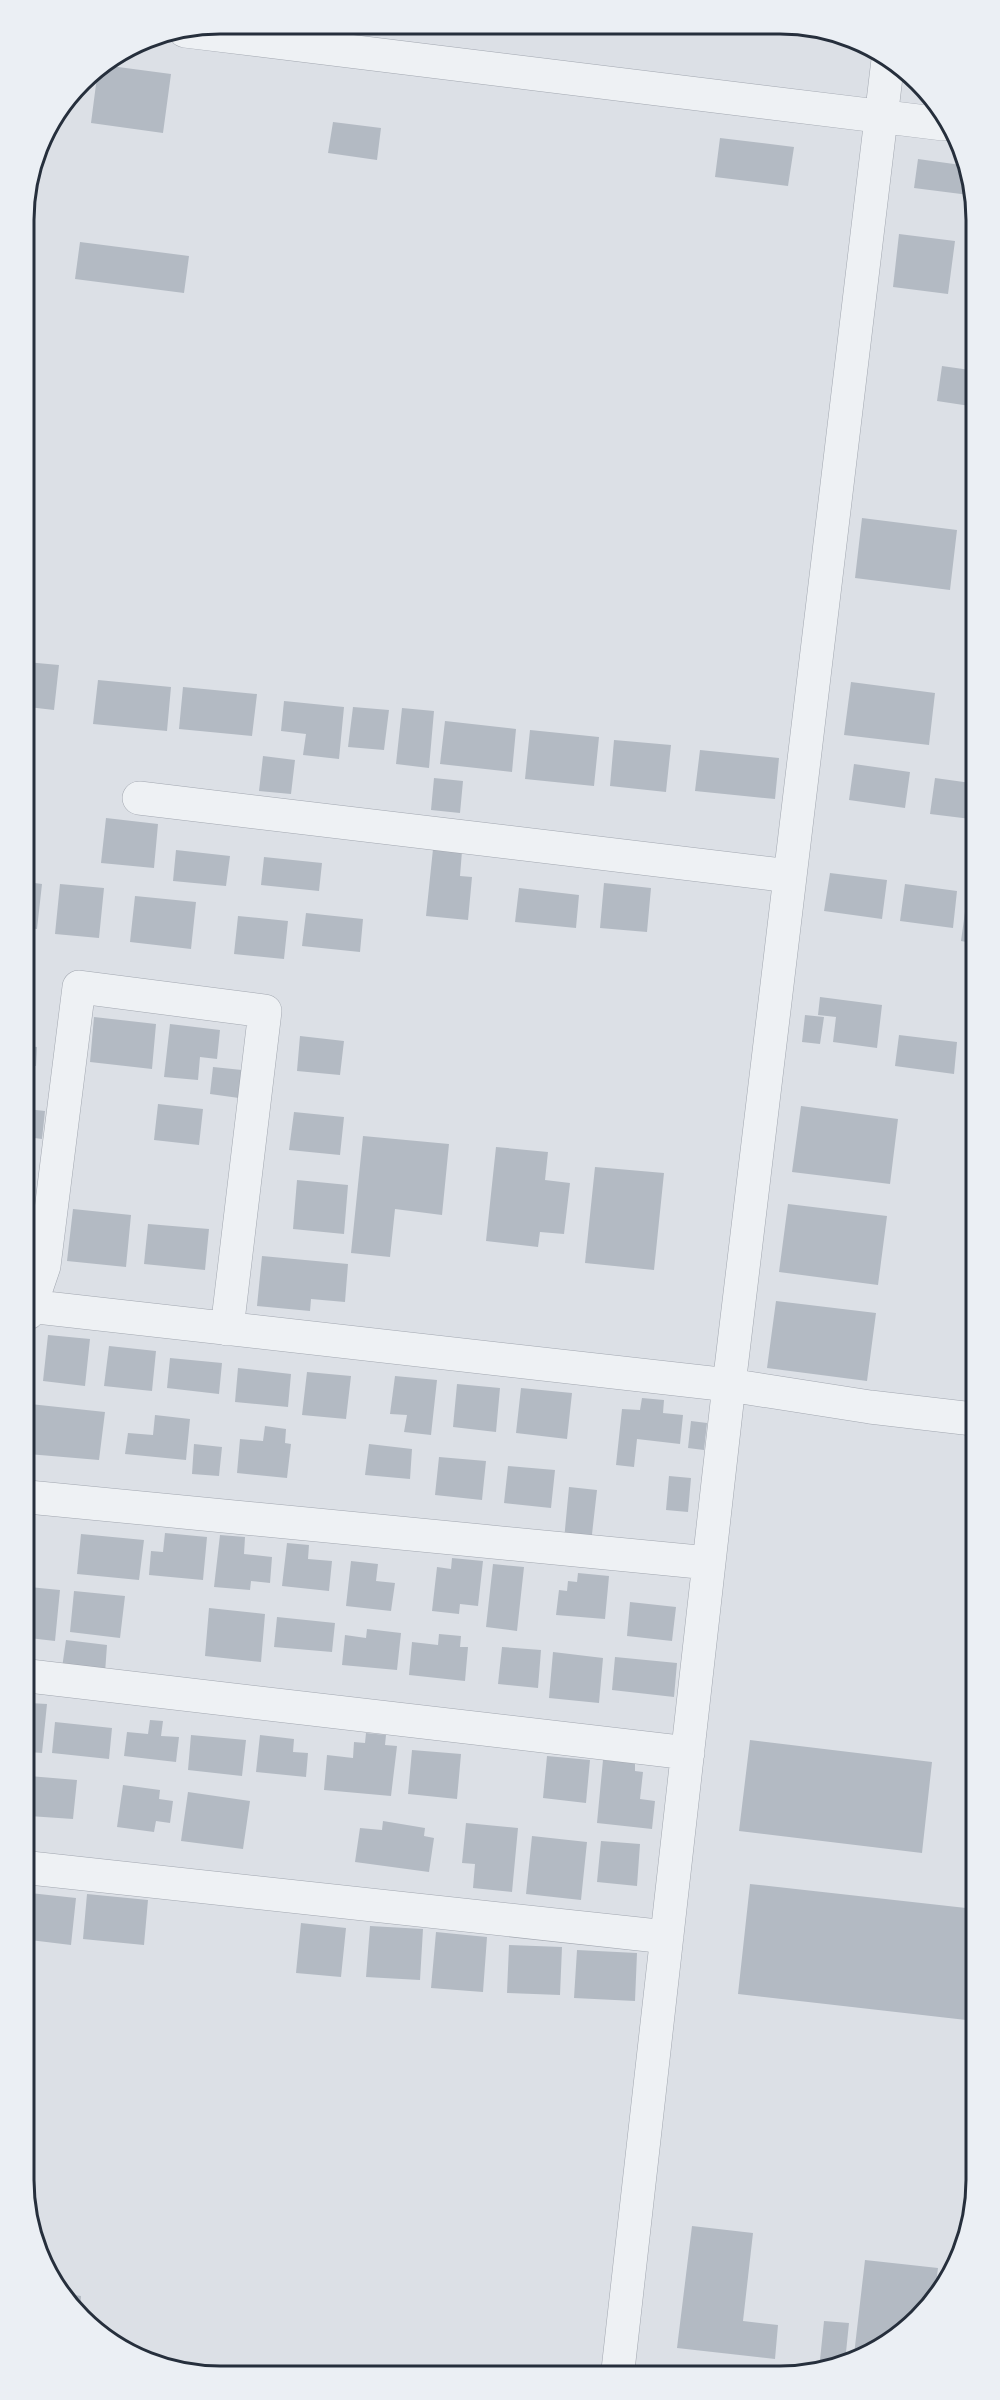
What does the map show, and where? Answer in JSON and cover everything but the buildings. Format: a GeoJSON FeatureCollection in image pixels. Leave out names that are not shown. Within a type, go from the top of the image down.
{"type":"FeatureCollection","features":[{"type":"Feature","properties":{"kind":"street"},"geometry":{"type":"LineString","coordinates":[[214,35],[938,123]]}},
{"type":"Feature","properties":{"kind":"street"},"geometry":{"type":"LineString","coordinates":[[618,2366],[729,1385],[887,69]]}},
{"type":"Feature","properties":{"kind":"street"},"geometry":{"type":"LineString","coordinates":[[139,798],[790,876]]}},
{"type":"Feature","properties":{"kind":"street"},"geometry":{"type":"LineString","coordinates":[[34,1292],[45,1266],[79,987],[265,1011],[227,1329]]}},
{"type":"Feature","properties":{"kind":"street"},"geometry":{"type":"LineString","coordinates":[[34,1309],[729,1385],[870,1407],[965,1418]]}},
{"type":"Feature","properties":{"kind":"street"},"geometry":{"type":"LineString","coordinates":[[34,1498],[709,1563]]}},
{"type":"Feature","properties":{"kind":"street"},"geometry":{"type":"LineString","coordinates":[[34,1677],[688,1753]]}},
{"type":"Feature","properties":{"kind":"street"},"geometry":{"type":"LineString","coordinates":[[34,1868],[667,1937]]}}]}
